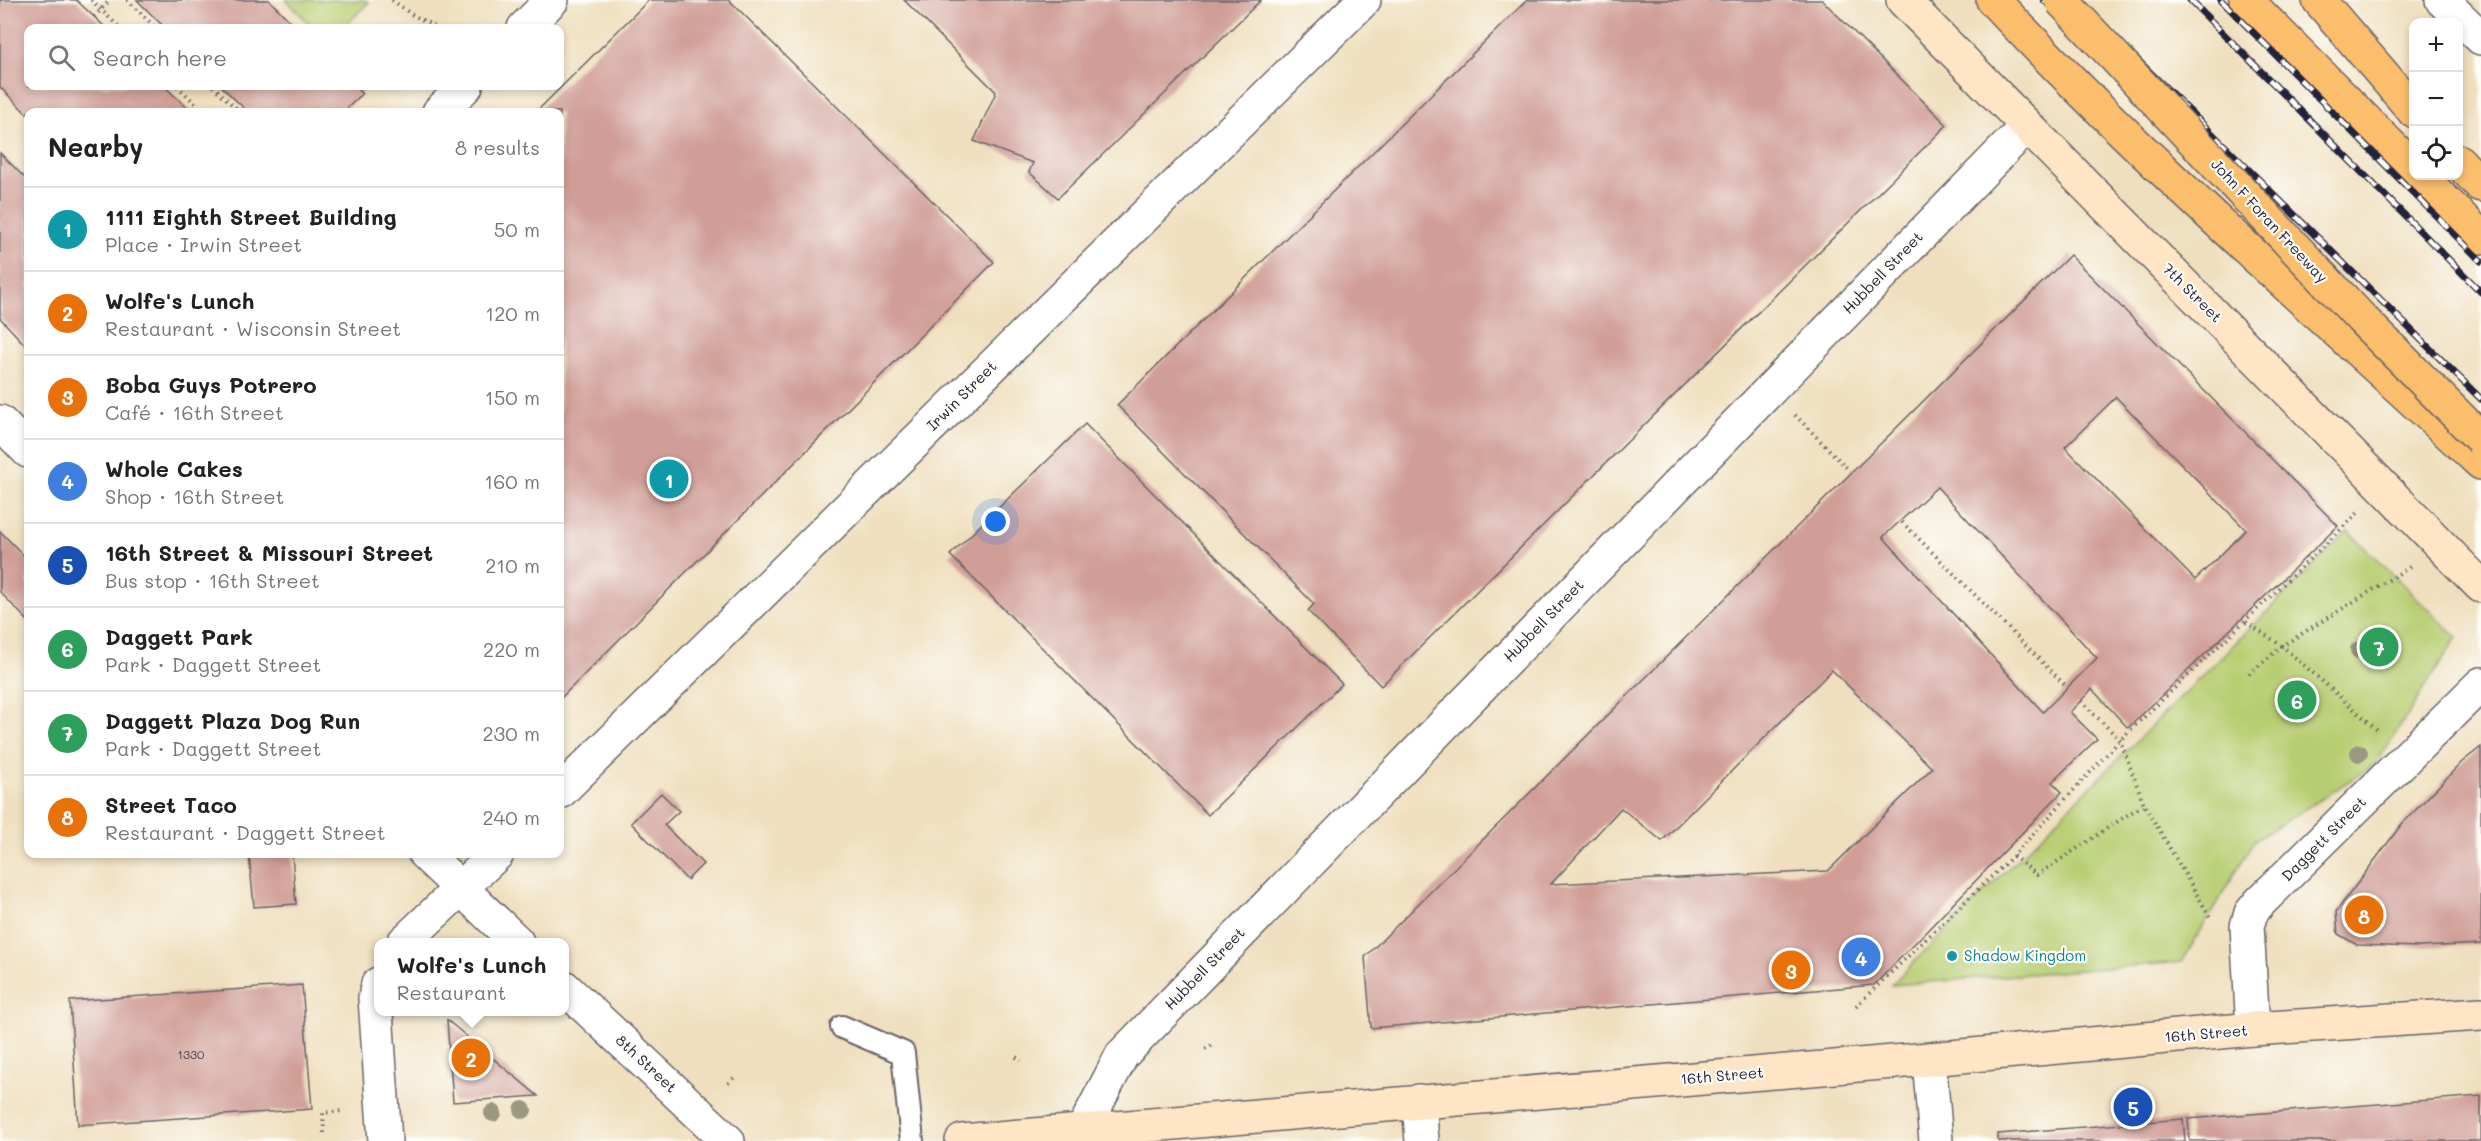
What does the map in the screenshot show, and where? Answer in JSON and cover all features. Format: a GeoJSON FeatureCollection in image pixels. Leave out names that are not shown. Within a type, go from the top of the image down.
{"type":"FeatureCollection","features":[{"type":"Feature","properties":{"kind":"highway"},"geometry":{"type":"LineString","coordinates":[[1993,0],[2036,46],[2150,157],[2481,463]]}},
{"type":"Feature","properties":{"kind":"highway","name":"John F Foran Freeway"},"geometry":{"type":"LineString","coordinates":[[2061,0],[2361,318],[2481,439]]}},
{"type":"Feature","properties":{"kind":"highway"},"geometry":{"type":"LineString","coordinates":[[2246,0],[2409,165]]}},
{"type":"Feature","properties":{"kind":"highway"},"geometry":{"type":"LineString","coordinates":[[2319,0],[2409,105]]}},
{"type":"Feature","properties":{"kind":"highway"},"geometry":{"type":"LineString","coordinates":[[2463,165],[2481,185]]}},
{"type":"Feature","properties":{"kind":"highway"},"geometry":{"type":"LineString","coordinates":[[2424,180],[2481,237]]}},
{"type":"Feature","properties":{"kind":"main road","name":"7th Street"},"geometry":{"type":"LineString","coordinates":[[1903,0],[2481,586]]}},
{"type":"Feature","properties":{"kind":"main road","name":"16th Street"},"geometry":{"type":"LineString","coordinates":[[962,1141],[1929,1059],[2253,1029],[2481,1014]]}},
{"type":"Feature","properties":{"kind":"street"},"geometry":{"type":"LineString","coordinates":[[528,24],[552,0]]}},
{"type":"Feature","properties":{"kind":"street","name":"Irwin Street"},"geometry":{"type":"LineString","coordinates":[[564,788],[1364,0]]}},
{"type":"Feature","properties":{"kind":"street"},"geometry":{"type":"LineString","coordinates":[[2442,0],[2481,38]]}},
{"type":"Feature","properties":{"kind":"street"},"geometry":{"type":"LineString","coordinates":[[443,108],[462,90]]}},
{"type":"Feature","properties":{"kind":"street","name":"Hubbell Street"},"geometry":{"type":"LineString","coordinates":[[1082,1132],[1122,1055],[2027,126]]}},
{"type":"Feature","properties":{"kind":"street"},"geometry":{"type":"LineString","coordinates":[[0,422],[24,447]]}},
{"type":"Feature","properties":{"kind":"street","name":"Daggett Street"},"geometry":{"type":"LineString","coordinates":[[2253,1029],[2247,926],[2252,913],[2259,903],[2481,684]]}},
{"type":"Feature","properties":{"kind":"street"},"geometry":{"type":"LineString","coordinates":[[429,858],[513,938]]}},
{"type":"Feature","properties":{"kind":"street"},"geometry":{"type":"LineString","coordinates":[[408,938],[493,858]]}},
{"type":"Feature","properties":{"kind":"street","name":"8th Street"},"geometry":{"type":"LineString","coordinates":[[569,992],[728,1141]]}},
{"type":"Feature","properties":{"kind":"street"},"geometry":{"type":"LineString","coordinates":[[376,1016],[385,1141]]}},
{"type":"Feature","properties":{"kind":"street"},"geometry":{"type":"LineString","coordinates":[[1929,1059],[1936,1141]]}},
{"type":"Feature","properties":{"kind":"street"},"geometry":{"type":"LineString","coordinates":[[1419,1101],[1422,1141]]}},
{"type":"Feature","properties":{"kind":"lane"},"geometry":{"type":"LineString","coordinates":[[842,1027],[903,1053],[912,1141]]}},
{"type":"Feature","properties":{"kind":"path"},"geometry":{"type":"LineString","coordinates":[[91,0],[116,24]]}},
{"type":"Feature","properties":{"kind":"path"},"geometry":{"type":"LineString","coordinates":[[94,17],[110,0]]}},
{"type":"Feature","properties":{"kind":"path"},"geometry":{"type":"LineString","coordinates":[[127,0],[152,24]]}},
{"type":"Feature","properties":{"kind":"path"},"geometry":{"type":"LineString","coordinates":[[392,0],[430,24]]}},
{"type":"Feature","properties":{"kind":"path"},"geometry":{"type":"LineString","coordinates":[[181,90],[200,108]]}},
{"type":"Feature","properties":{"kind":"path"},"geometry":{"type":"LineString","coordinates":[[217,90],[236,108]]}},
{"type":"Feature","properties":{"kind":"path"},"geometry":{"type":"LineString","coordinates":[[1769,389],[1851,471]]}},
{"type":"Feature","properties":{"kind":"path"},"geometry":{"type":"LineString","coordinates":[[1856,1006],[2013,856],[2120,740],[2384,488]]}},
{"type":"Feature","properties":{"kind":"path"},"geometry":{"type":"LineString","coordinates":[[1902,522],[2067,687]]}},
{"type":"Feature","properties":{"kind":"path"},"geometry":{"type":"LineString","coordinates":[[2249,674],[2282,646],[2442,547]]}},
{"type":"Feature","properties":{"kind":"path"},"geometry":{"type":"LineString","coordinates":[[2246,622],[2282,646],[2408,756]]}},
{"type":"Feature","properties":{"kind":"path"},"geometry":{"type":"LineString","coordinates":[[2081,701],[2120,740],[2145,804],[2213,921]]}},
{"type":"Feature","properties":{"kind":"path"},"geometry":{"type":"LineString","coordinates":[[2013,856],[2037,875],[2145,804]]}},
{"type":"Feature","properties":{"kind":"path"},"geometry":{"type":"LineString","coordinates":[[1205,1049],[1213,1045]]}},
{"type":"Feature","properties":{"kind":"path"},"geometry":{"type":"LineString","coordinates":[[1016,1057],[1022,1061]]}},
{"type":"Feature","properties":{"kind":"path"},"geometry":{"type":"LineString","coordinates":[[728,1083],[735,1077]]}},
{"type":"Feature","properties":{"kind":"path"},"geometry":{"type":"LineString","coordinates":[[324,1133],[323,1113],[342,1111]]}},
{"type":"Feature","properties":{"kind":"green space"},"geometry":{"type":"Polygon","coordinates":[[[286,0],[365,0],[369,2],[347,24],[310,24],[286,0]]]}},
{"type":"Feature","properties":{"kind":"green space"},"geometry":{"type":"Polygon","coordinates":[[[2348,531],[2457,637],[2376,764],[2254,841],[2182,962],[1891,985],[2348,531]]]}},
{"type":"Feature","properties":{"kind":"building"},"geometry":{"type":"Polygon","coordinates":[[[0,0],[76,0],[102,24],[24,24],[24,90],[168,90],[188,108],[24,108],[24,111],[0,87],[0,0]]]}},
{"type":"Feature","properties":{"kind":"building"},"geometry":{"type":"Polygon","coordinates":[[[137,0],[269,0],[293,24],[161,24],[137,0]]]}},
{"type":"Feature","properties":{"kind":"building"},"geometry":{"type":"Polygon","coordinates":[[[649,0],[729,0],[994,262],[564,695],[564,108],[540,108],[558,90],[564,90],[564,84],[649,0]]]}},
{"type":"Feature","properties":{"kind":"building"},"geometry":{"type":"Polygon","coordinates":[[[904,0],[1261,0],[1058,198],[1029,172],[1033,163],[974,141],[996,92],[904,0]]]}},
{"type":"Feature","properties":{"kind":"building"},"geometry":{"type":"Polygon","coordinates":[[[1527,0],[1822,0],[1947,125],[1381,686],[1308,611],[1314,604],[1117,405],[1527,0]]]}},
{"type":"Feature","properties":{"kind":"building"},"geometry":{"type":"Polygon","coordinates":[[[225,90],[358,90],[362,94],[347,108],[244,108],[225,90]]]}},
{"type":"Feature","properties":{"kind":"building"},"geometry":{"type":"Polygon","coordinates":[[[0,153],[24,177],[24,344],[0,318],[0,153]]]}},
{"type":"Feature","properties":{"kind":"building"},"geometry":{"type":"Polygon","coordinates":[[[2070,255],[2338,526],[2128,728],[2092,689],[2070,712],[2097,739],[2052,782],[2062,792],[1874,985],[1371,1028],[1365,957],[2070,255]],[[2116,397],[2065,447],[2195,580],[2246,530],[2116,397]],[[1937,487],[1883,537],[2043,712],[2097,658],[1937,487]],[[1832,670],[1662,841],[1621,808],[1551,884],[1828,871],[1932,768],[1832,670]]]}},
{"type":"Feature","properties":{"kind":"building"},"geometry":{"type":"Polygon","coordinates":[[[1085,424],[1342,684],[1208,815],[950,555],[1085,424]]]}},
{"type":"Feature","properties":{"kind":"building"},"geometry":{"type":"Polygon","coordinates":[[[0,531],[24,556],[24,617],[0,592],[0,531]]]}},
{"type":"Feature","properties":{"kind":"building"},"geometry":{"type":"Polygon","coordinates":[[[2481,747],[2481,944],[2420,947],[2357,945],[2338,934],[2336,912],[2401,825],[2462,762],[2481,747]]]}},
{"type":"Feature","properties":{"kind":"building"},"geometry":{"type":"Polygon","coordinates":[[[661,793],[679,811],[664,825],[703,864],[687,880],[631,823],[661,793]]]}},
{"type":"Feature","properties":{"kind":"building"},"geometry":{"type":"Polygon","coordinates":[[[249,858],[292,858],[296,904],[254,907],[249,858]]]}},
{"type":"Feature","properties":{"kind":"building"},"geometry":{"type":"Polygon","coordinates":[[[302,985],[312,1109],[78,1125],[70,1001],[302,985]]]}},
{"type":"Feature","properties":{"kind":"building"},"geometry":{"type":"Polygon","coordinates":[[[447,1020],[538,1096],[453,1102],[447,1020]]]}},
{"type":"Feature","properties":{"kind":"building"},"geometry":{"type":"Polygon","coordinates":[[[2481,1096],[2481,1141],[2190,1141],[2188,1119],[2481,1096]]]}},
{"type":"Feature","properties":{"kind":"building"},"geometry":{"type":"Polygon","coordinates":[[[2183,1119],[2185,1141],[1998,1141],[1998,1134],[2183,1119]]]}},
{"type":"Feature","properties":{"kind":"railway"},"geometry":{"type":"LineString","coordinates":[[2044,0],[2481,430]]}},
{"type":"Feature","properties":{"kind":"railway"},"geometry":{"type":"LineString","coordinates":[[2077,0],[2481,399]]}},
{"type":"Feature","properties":{"kind":"railway"},"geometry":{"type":"LineString","coordinates":[[2190,0],[2481,292]]}},
{"type":"Feature","properties":{"kind":"railway"},"geometry":{"type":"LineString","coordinates":[[2221,0],[2481,261]]}},
{"type":"Feature","properties":{"kind":"place","name":"1111 Eighth Street Building"},"geometry":{"type":"Point","coordinates":[669,479]}},
{"type":"Feature","properties":{"kind":"place","name":"Daggett Plaza Dog Run"},"geometry":{"type":"Point","coordinates":[2379,647]}},
{"type":"Feature","properties":{"kind":"place","name":"Daggett Park"},"geometry":{"type":"Point","coordinates":[2297,700]}},
{"type":"Feature","properties":{"kind":"place","name":"Street Taco"},"geometry":{"type":"Point","coordinates":[2364,915]}},
{"type":"Feature","properties":{"kind":"place","name":"Shadow Kingdom"},"geometry":{"type":"Point","coordinates":[1952,956]}},
{"type":"Feature","properties":{"kind":"place","name":"Whole Cakes"},"geometry":{"type":"Point","coordinates":[1861,957]}},
{"type":"Feature","properties":{"kind":"place","name":"Boba Guys Potrero"},"geometry":{"type":"Point","coordinates":[1791,970]}},
{"type":"Feature","properties":{"kind":"place","name":"Wolfe's Lunch"},"geometry":{"type":"Point","coordinates":[471,1058]}},
{"type":"Feature","properties":{"kind":"place","name":"16th Street & Missouri Street"},"geometry":{"type":"Point","coordinates":[2133,1107]}}]}
